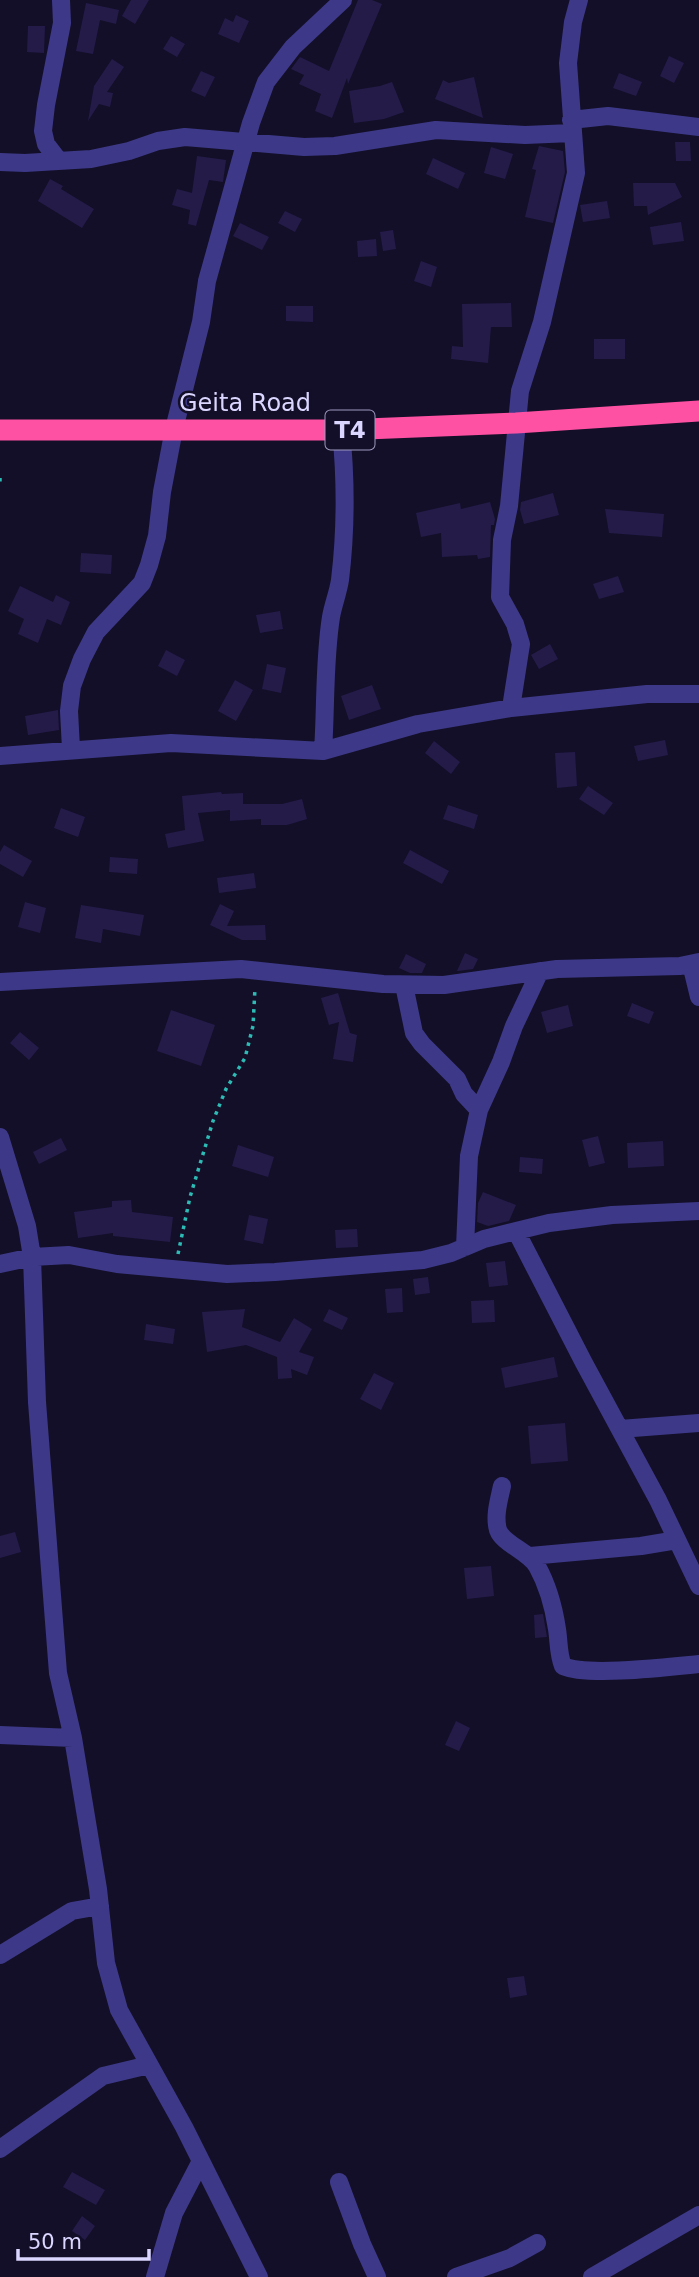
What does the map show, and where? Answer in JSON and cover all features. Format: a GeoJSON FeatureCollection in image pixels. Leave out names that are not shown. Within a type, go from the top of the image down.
{"type":"FeatureCollection","features":[{"type":"Feature","properties":{"kind":"highway","name":"Geita Road"},"geometry":{"type":"LineString","coordinates":[[0,430],[341,430],[516,423],[699,411]]}},
{"type":"Feature","properties":{"kind":"street"},"geometry":{"type":"LineString","coordinates":[[59,161],[46,144],[43,131],[62,23],[61,0]]}},
{"type":"Feature","properties":{"kind":"street"},"geometry":{"type":"LineString","coordinates":[[71,749],[69,711],[72,687],[82,659],[96,632],[142,583],[146,574],[157,536],[174,429],[201,322],[207,281],[245,144],[266,82],[293,47],[343,0]]}},
{"type":"Feature","properties":{"kind":"street"},"geometry":{"type":"LineString","coordinates":[[511,708],[521,644],[515,624],[500,597],[500,568],[520,391],[542,322],[576,173],[568,63],[573,22],[579,0]]}},
{"type":"Feature","properties":{"kind":"street"},"geometry":{"type":"LineString","coordinates":[[0,162],[91,159],[129,151],[158,141],[185,137],[304,148],[335,146],[436,130],[525,135],[608,116],[699,127]]}},
{"type":"Feature","properties":{"kind":"street"},"geometry":{"type":"LineString","coordinates":[[323,751],[328,650],[343,550],[345,469],[341,430]]}},
{"type":"Feature","properties":{"kind":"street"},"geometry":{"type":"LineString","coordinates":[[0,756],[171,743],[323,751],[418,724],[511,708],[647,694],[699,694]]}},
{"type":"Feature","properties":{"kind":"street"},"geometry":{"type":"LineString","coordinates":[[0,982],[241,969],[383,984],[444,985],[557,969],[680,966],[695,963],[699,997]]}},
{"type":"Feature","properties":{"kind":"street"},"geometry":{"type":"LineString","coordinates":[[465,1247],[470,1156],[479,1110],[540,971]]}},
{"type":"Feature","properties":{"kind":"street"},"geometry":{"type":"LineString","coordinates":[[404,985],[414,1032],[422,1044],[457,1079],[464,1094],[479,1110]]}},
{"type":"Feature","properties":{"kind":"street"},"geometry":{"type":"LineString","coordinates":[[0,1137],[27,1226],[32,1256],[37,1402],[58,1673],[73,1738],[100,1906],[106,1963],[119,2010],[201,2161],[259,2277]]}},
{"type":"Feature","properties":{"kind":"street"},"geometry":{"type":"LineString","coordinates":[[0,1264],[32,1256],[69,1255],[117,1264],[227,1274],[275,1272],[423,1260],[484,1239],[549,1223],[612,1215],[699,1211]]}},
{"type":"Feature","properties":{"kind":"street"},"geometry":{"type":"LineString","coordinates":[[516,1231],[699,1586]]}},
{"type":"Feature","properties":{"kind":"street"},"geometry":{"type":"LineString","coordinates":[[620,1429],[699,1423]]}},
{"type":"Feature","properties":{"kind":"street"},"geometry":{"type":"LineString","coordinates":[[502,1486],[497,1512],[499,1530],[505,1540],[530,1556],[545,1583],[563,1666],[580,1670],[604,1670],[699,1664]]}},
{"type":"Feature","properties":{"kind":"street"},"geometry":{"type":"LineString","coordinates":[[530,1556],[677,1540]]}},
{"type":"Feature","properties":{"kind":"street"},"geometry":{"type":"LineString","coordinates":[[0,1735],[73,1738]]}},
{"type":"Feature","properties":{"kind":"street"},"geometry":{"type":"LineString","coordinates":[[0,1955],[72,1911],[100,1906]]}},
{"type":"Feature","properties":{"kind":"street"},"geometry":{"type":"LineString","coordinates":[[0,2149],[103,2077],[149,2065]]}},
{"type":"Feature","properties":{"kind":"street"},"geometry":{"type":"LineString","coordinates":[[155,2277],[174,2213],[201,2161]]}},
{"type":"Feature","properties":{"kind":"street"},"geometry":{"type":"LineString","coordinates":[[339,2182],[377,2277]]}},
{"type":"Feature","properties":{"kind":"street"},"geometry":{"type":"LineString","coordinates":[[592,2277],[699,2216]]}},
{"type":"Feature","properties":{"kind":"street"},"geometry":{"type":"LineString","coordinates":[[456,2277],[510,2258],[537,2243]]}},
{"type":"Feature","properties":{"kind":"path"},"geometry":{"type":"LineString","coordinates":[[174,1269],[190,1197],[213,1121],[247,1051],[253,1027],[256,971]]}},
{"type":"Feature","properties":{"kind":"building"},"geometry":{"type":"Polygon","coordinates":[[[131,0],[149,0],[135,24],[122,16],[131,0]]]}},
{"type":"Feature","properties":{"kind":"building"},"geometry":{"type":"Polygon","coordinates":[[[358,0],[372,0],[382,4],[348,84],[347,78],[332,118],[315,111],[321,94],[299,84],[304,75],[291,69],[300,57],[329,71],[358,0]]]}},
{"type":"Feature","properties":{"kind":"building"},"geometry":{"type":"Polygon","coordinates":[[[86,3],[119,10],[116,24],[100,20],[93,54],[76,51],[86,3]]]}},
{"type":"Feature","properties":{"kind":"building"},"geometry":{"type":"Polygon","coordinates":[[[236,15],[249,21],[239,43],[218,34],[225,18],[233,22],[236,15]]]}},
{"type":"Feature","properties":{"kind":"building"},"geometry":{"type":"Polygon","coordinates":[[[28,26],[45,26],[44,53],[27,52],[28,26]]]}},
{"type":"Feature","properties":{"kind":"building"},"geometry":{"type":"Polygon","coordinates":[[[171,36],[185,44],[177,57],[163,49],[171,36]]]}},
{"type":"Feature","properties":{"kind":"building"},"geometry":{"type":"Polygon","coordinates":[[[669,56],[684,63],[674,83],[660,76],[669,56]]]}},
{"type":"Feature","properties":{"kind":"building"},"geometry":{"type":"Polygon","coordinates":[[[112,59],[124,67],[107,92],[113,93],[110,107],[99,104],[88,121],[94,86],[112,59]]]}},
{"type":"Feature","properties":{"kind":"building"},"geometry":{"type":"Polygon","coordinates":[[[201,71],[215,77],[205,97],[191,91],[201,71]]]}},
{"type":"Feature","properties":{"kind":"building"},"geometry":{"type":"Polygon","coordinates":[[[619,73],[642,82],[636,96],[613,88],[619,73]]]}},
{"type":"Feature","properties":{"kind":"building"},"geometry":{"type":"Polygon","coordinates":[[[474,77],[483,118],[435,99],[443,80],[449,83],[474,77]]]}},
{"type":"Feature","properties":{"kind":"building"},"geometry":{"type":"Polygon","coordinates":[[[392,82],[404,112],[384,119],[354,123],[349,91],[392,82]]]}},
{"type":"Feature","properties":{"kind":"building"},"geometry":{"type":"Polygon","coordinates":[[[675,142],[690,142],[691,161],[676,161],[675,142]]]}},
{"type":"Feature","properties":{"kind":"building"},"geometry":{"type":"Polygon","coordinates":[[[539,146],[563,151],[565,172],[553,223],[525,217],[536,170],[532,169],[539,146]]]}},
{"type":"Feature","properties":{"kind":"building"},"geometry":{"type":"Polygon","coordinates":[[[491,147],[513,154],[505,179],[484,173],[491,147]]]}},
{"type":"Feature","properties":{"kind":"building"},"geometry":{"type":"Polygon","coordinates":[[[197,156],[226,160],[223,182],[209,180],[196,226],[188,224],[190,210],[172,205],[177,189],[192,193],[197,156]]]}},
{"type":"Feature","properties":{"kind":"building"},"geometry":{"type":"Polygon","coordinates":[[[433,158],[465,173],[458,189],[426,174],[433,158]]]}},
{"type":"Feature","properties":{"kind":"building"},"geometry":{"type":"Polygon","coordinates":[[[50,179],[94,209],[82,228],[38,201],[50,179]]]}},
{"type":"Feature","properties":{"kind":"building"},"geometry":{"type":"Polygon","coordinates":[[[633,183],[675,183],[682,197],[648,215],[647,206],[634,206],[633,183]]]}},
{"type":"Feature","properties":{"kind":"building"},"geometry":{"type":"Polygon","coordinates":[[[607,201],[610,218],[583,222],[580,205],[607,201]]]}},
{"type":"Feature","properties":{"kind":"building"},"geometry":{"type":"Polygon","coordinates":[[[285,211],[302,219],[295,232],[278,223],[285,211]]]}},
{"type":"Feature","properties":{"kind":"building"},"geometry":{"type":"Polygon","coordinates":[[[681,222],[684,241],[653,245],[650,227],[681,222]]]}},
{"type":"Feature","properties":{"kind":"building"},"geometry":{"type":"Polygon","coordinates":[[[240,223],[269,237],[262,250],[233,236],[240,223]]]}},
{"type":"Feature","properties":{"kind":"building"},"geometry":{"type":"Polygon","coordinates":[[[393,230],[396,249],[383,251],[380,232],[393,230]]]}},
{"type":"Feature","properties":{"kind":"building"},"geometry":{"type":"Polygon","coordinates":[[[376,239],[377,256],[358,257],[357,241],[376,239]]]}},
{"type":"Feature","properties":{"kind":"building"},"geometry":{"type":"Polygon","coordinates":[[[421,261],[437,267],[431,287],[414,281],[421,261]]]}},
{"type":"Feature","properties":{"kind":"building"},"geometry":{"type":"Polygon","coordinates":[[[511,303],[512,327],[491,327],[488,363],[451,359],[452,346],[463,347],[462,304],[511,303]]]}},
{"type":"Feature","properties":{"kind":"building"},"geometry":{"type":"Polygon","coordinates":[[[286,306],[313,306],[313,322],[286,321],[286,306]]]}},
{"type":"Feature","properties":{"kind":"building"},"geometry":{"type":"Polygon","coordinates":[[[594,339],[625,339],[625,359],[594,359],[594,339]]]}},
{"type":"Feature","properties":{"kind":"building"},"geometry":{"type":"Polygon","coordinates":[[[553,493],[559,515],[524,524],[521,502],[553,493]]]}},
{"type":"Feature","properties":{"kind":"building"},"geometry":{"type":"Polygon","coordinates":[[[490,502],[495,519],[494,525],[491,525],[490,557],[442,557],[441,533],[421,537],[416,513],[460,503],[461,509],[490,502]]]}},
{"type":"Feature","properties":{"kind":"building"},"geometry":{"type":"Polygon","coordinates":[[[605,509],[664,514],[662,537],[609,533],[605,509]]]}},
{"type":"Feature","properties":{"kind":"building"},"geometry":{"type":"Polygon","coordinates":[[[81,553],[112,555],[111,574],[80,572],[81,553]]]}},
{"type":"Feature","properties":{"kind":"building"},"geometry":{"type":"Polygon","coordinates":[[[618,576],[624,592],[599,599],[593,584],[618,576]]]}},
{"type":"Feature","properties":{"kind":"building"},"geometry":{"type":"Polygon","coordinates":[[[20,586],[53,602],[56,595],[70,602],[61,625],[47,619],[38,643],[18,634],[24,619],[8,611],[20,586]]]}},
{"type":"Feature","properties":{"kind":"building"},"geometry":{"type":"Polygon","coordinates":[[[280,611],[283,629],[260,633],[256,615],[280,611]]]}},
{"type":"Feature","properties":{"kind":"building"},"geometry":{"type":"Polygon","coordinates":[[[550,644],[558,659],[539,669],[531,655],[550,644]]]}},
{"type":"Feature","properties":{"kind":"building"},"geometry":{"type":"Polygon","coordinates":[[[166,650],[185,660],[177,676],[158,666],[166,650]]]}},
{"type":"Feature","properties":{"kind":"building"},"geometry":{"type":"Polygon","coordinates":[[[267,664],[286,668],[281,693],[262,689],[267,664]]]}},
{"type":"Feature","properties":{"kind":"building"},"geometry":{"type":"Polygon","coordinates":[[[235,680],[253,690],[236,721],[218,711],[235,680]]]}},
{"type":"Feature","properties":{"kind":"building"},"geometry":{"type":"Polygon","coordinates":[[[372,685],[381,709],[349,720],[341,696],[372,685]]]}},
{"type":"Feature","properties":{"kind":"building"},"geometry":{"type":"Polygon","coordinates":[[[58,710],[59,730],[28,735],[25,716],[58,710]]]}},
{"type":"Feature","properties":{"kind":"building"},"geometry":{"type":"Polygon","coordinates":[[[665,740],[668,755],[638,761],[634,746],[665,740]]]}},
{"type":"Feature","properties":{"kind":"building"},"geometry":{"type":"Polygon","coordinates":[[[434,741],[460,762],[451,774],[425,753],[434,741]]]}},
{"type":"Feature","properties":{"kind":"building"},"geometry":{"type":"Polygon","coordinates":[[[575,752],[577,786],[557,788],[555,753],[575,752]]]}},
{"type":"Feature","properties":{"kind":"building"},"geometry":{"type":"Polygon","coordinates":[[[588,786],[613,803],[604,815],[579,799],[588,786]]]}},
{"type":"Feature","properties":{"kind":"building"},"geometry":{"type":"Polygon","coordinates":[[[243,793],[243,804],[282,804],[302,799],[307,819],[287,825],[261,825],[261,819],[230,821],[230,810],[198,813],[204,841],[168,848],[165,834],[185,830],[182,796],[243,793]]]}},
{"type":"Feature","properties":{"kind":"building"},"geometry":{"type":"Polygon","coordinates":[[[448,805],[478,815],[474,829],[443,819],[448,805]]]}},
{"type":"Feature","properties":{"kind":"building"},"geometry":{"type":"Polygon","coordinates":[[[61,808],[85,817],[78,837],[54,828],[61,808]]]}},
{"type":"Feature","properties":{"kind":"building"},"geometry":{"type":"Polygon","coordinates":[[[4,845],[32,861],[23,877],[0,864],[0,852],[4,845]]]}},
{"type":"Feature","properties":{"kind":"building"},"geometry":{"type":"Polygon","coordinates":[[[410,850],[449,871],[442,884],[403,863],[410,850]]]}},
{"type":"Feature","properties":{"kind":"building"},"geometry":{"type":"Polygon","coordinates":[[[110,857],[138,859],[137,874],[109,872],[110,857]]]}},
{"type":"Feature","properties":{"kind":"building"},"geometry":{"type":"Polygon","coordinates":[[[254,873],[256,888],[219,893],[217,878],[254,873]]]}},
{"type":"Feature","properties":{"kind":"building"},"geometry":{"type":"Polygon","coordinates":[[[25,902],[46,908],[40,933],[18,927],[25,902]]]}},
{"type":"Feature","properties":{"kind":"building"},"geometry":{"type":"Polygon","coordinates":[[[220,904],[234,911],[227,926],[265,925],[266,940],[242,940],[210,925],[220,904]]]}},
{"type":"Feature","properties":{"kind":"building"},"geometry":{"type":"Polygon","coordinates":[[[81,905],[144,915],[140,936],[103,929],[101,943],[75,938],[81,905]]]}},
{"type":"Feature","properties":{"kind":"building"},"geometry":{"type":"Polygon","coordinates":[[[465,953],[478,959],[473,969],[457,971],[465,953]]]}},
{"type":"Feature","properties":{"kind":"building"},"geometry":{"type":"Polygon","coordinates":[[[406,954],[426,964],[422,973],[410,973],[399,968],[406,954]]]}},
{"type":"Feature","properties":{"kind":"building"},"geometry":{"type":"Polygon","coordinates":[[[338,993],[350,1033],[357,1035],[353,1062],[333,1059],[339,1022],[329,1025],[321,998],[338,993]]]}},
{"type":"Feature","properties":{"kind":"building"},"geometry":{"type":"Polygon","coordinates":[[[632,1003],[654,1012],[649,1024],[627,1016],[632,1003]]]}},
{"type":"Feature","properties":{"kind":"building"},"geometry":{"type":"Polygon","coordinates":[[[568,1005],[573,1026],[547,1033],[541,1012],[568,1005]]]}},
{"type":"Feature","properties":{"kind":"building"},"geometry":{"type":"Polygon","coordinates":[[[171,1010],[215,1025],[201,1066],[157,1051],[171,1010]]]}},
{"type":"Feature","properties":{"kind":"building"},"geometry":{"type":"Polygon","coordinates":[[[20,1032],[39,1048],[29,1060],[10,1043],[20,1032]]]}},
{"type":"Feature","properties":{"kind":"building"},"geometry":{"type":"Polygon","coordinates":[[[598,1136],[605,1163],[589,1167],[582,1140],[598,1136]]]}},
{"type":"Feature","properties":{"kind":"building"},"geometry":{"type":"Polygon","coordinates":[[[61,1138],[67,1150],[39,1164],[33,1152],[61,1138]]]}},
{"type":"Feature","properties":{"kind":"building"},"geometry":{"type":"Polygon","coordinates":[[[663,1141],[664,1166],[628,1168],[627,1143],[663,1141]]]}},
{"type":"Feature","properties":{"kind":"building"},"geometry":{"type":"Polygon","coordinates":[[[238,1145],[274,1157],[268,1177],[232,1166],[238,1145]]]}},
{"type":"Feature","properties":{"kind":"building"},"geometry":{"type":"Polygon","coordinates":[[[520,1157],[543,1159],[542,1174],[519,1172],[520,1157]]]}},
{"type":"Feature","properties":{"kind":"building"},"geometry":{"type":"Polygon","coordinates":[[[483,1192],[516,1205],[509,1221],[488,1226],[477,1222],[478,1203],[483,1192]]]}},
{"type":"Feature","properties":{"kind":"building"},"geometry":{"type":"Polygon","coordinates":[[[131,1200],[132,1212],[173,1217],[170,1242],[113,1236],[113,1233],[78,1238],[74,1212],[112,1207],[112,1201],[131,1200]]]}},
{"type":"Feature","properties":{"kind":"building"},"geometry":{"type":"Polygon","coordinates":[[[249,1215],[268,1219],[263,1244],[244,1240],[249,1215]]]}},
{"type":"Feature","properties":{"kind":"building"},"geometry":{"type":"Polygon","coordinates":[[[357,1229],[358,1247],[336,1248],[335,1230],[357,1229]]]}},
{"type":"Feature","properties":{"kind":"building"},"geometry":{"type":"Polygon","coordinates":[[[505,1261],[508,1285],[489,1287],[486,1263],[505,1261]]]}},
{"type":"Feature","properties":{"kind":"building"},"geometry":{"type":"Polygon","coordinates":[[[428,1277],[430,1293],[415,1295],[413,1279],[428,1277]]]}},
{"type":"Feature","properties":{"kind":"building"},"geometry":{"type":"Polygon","coordinates":[[[402,1288],[403,1312],[387,1313],[385,1289],[402,1288]]]}},
{"type":"Feature","properties":{"kind":"building"},"geometry":{"type":"Polygon","coordinates":[[[494,1300],[495,1322],[472,1323],[471,1301],[494,1300]]]}},
{"type":"Feature","properties":{"kind":"building"},"geometry":{"type":"Polygon","coordinates":[[[245,1309],[242,1327],[280,1342],[294,1318],[312,1329],[299,1352],[314,1357],[307,1375],[291,1369],[292,1378],[278,1379],[277,1357],[246,1345],[207,1352],[202,1312],[245,1309]]]}},
{"type":"Feature","properties":{"kind":"building"},"geometry":{"type":"Polygon","coordinates":[[[329,1309],[348,1318],[342,1330],[323,1321],[329,1309]]]}},
{"type":"Feature","properties":{"kind":"building"},"geometry":{"type":"Polygon","coordinates":[[[146,1324],[175,1329],[173,1344],[144,1340],[146,1324]]]}},
{"type":"Feature","properties":{"kind":"building"},"geometry":{"type":"Polygon","coordinates":[[[554,1357],[558,1377],[505,1388],[501,1368],[554,1357]]]}},
{"type":"Feature","properties":{"kind":"building"},"geometry":{"type":"Polygon","coordinates":[[[374,1373],[394,1383],[381,1410],[360,1399],[374,1373]]]}},
{"type":"Feature","properties":{"kind":"building"},"geometry":{"type":"Polygon","coordinates":[[[565,1423],[568,1461],[531,1464],[528,1426],[565,1423]]]}},
{"type":"Feature","properties":{"kind":"building"},"geometry":{"type":"Polygon","coordinates":[[[15,1532],[21,1552],[0,1558],[0,1536],[15,1532]]]}},
{"type":"Feature","properties":{"kind":"building"},"geometry":{"type":"Polygon","coordinates":[[[491,1566],[494,1596],[467,1599],[464,1568],[491,1566]]]}},
{"type":"Feature","properties":{"kind":"building"},"geometry":{"type":"Polygon","coordinates":[[[543,1614],[547,1637],[535,1638],[534,1615],[543,1614]]]}},
{"type":"Feature","properties":{"kind":"building"},"geometry":{"type":"Polygon","coordinates":[[[456,1721],[470,1728],[459,1751],[445,1745],[456,1721]]]}},
{"type":"Feature","properties":{"kind":"building"},"geometry":{"type":"Polygon","coordinates":[[[524,1976],[527,1995],[510,1998],[507,1978],[524,1976]]]}},
{"type":"Feature","properties":{"kind":"building"},"geometry":{"type":"Polygon","coordinates":[[[72,2172],[105,2190],[96,2205],[63,2187],[72,2172]]]}},
{"type":"Feature","properties":{"kind":"building"},"geometry":{"type":"Polygon","coordinates":[[[82,2216],[95,2226],[85,2240],[72,2231],[82,2216]]]}}]}
